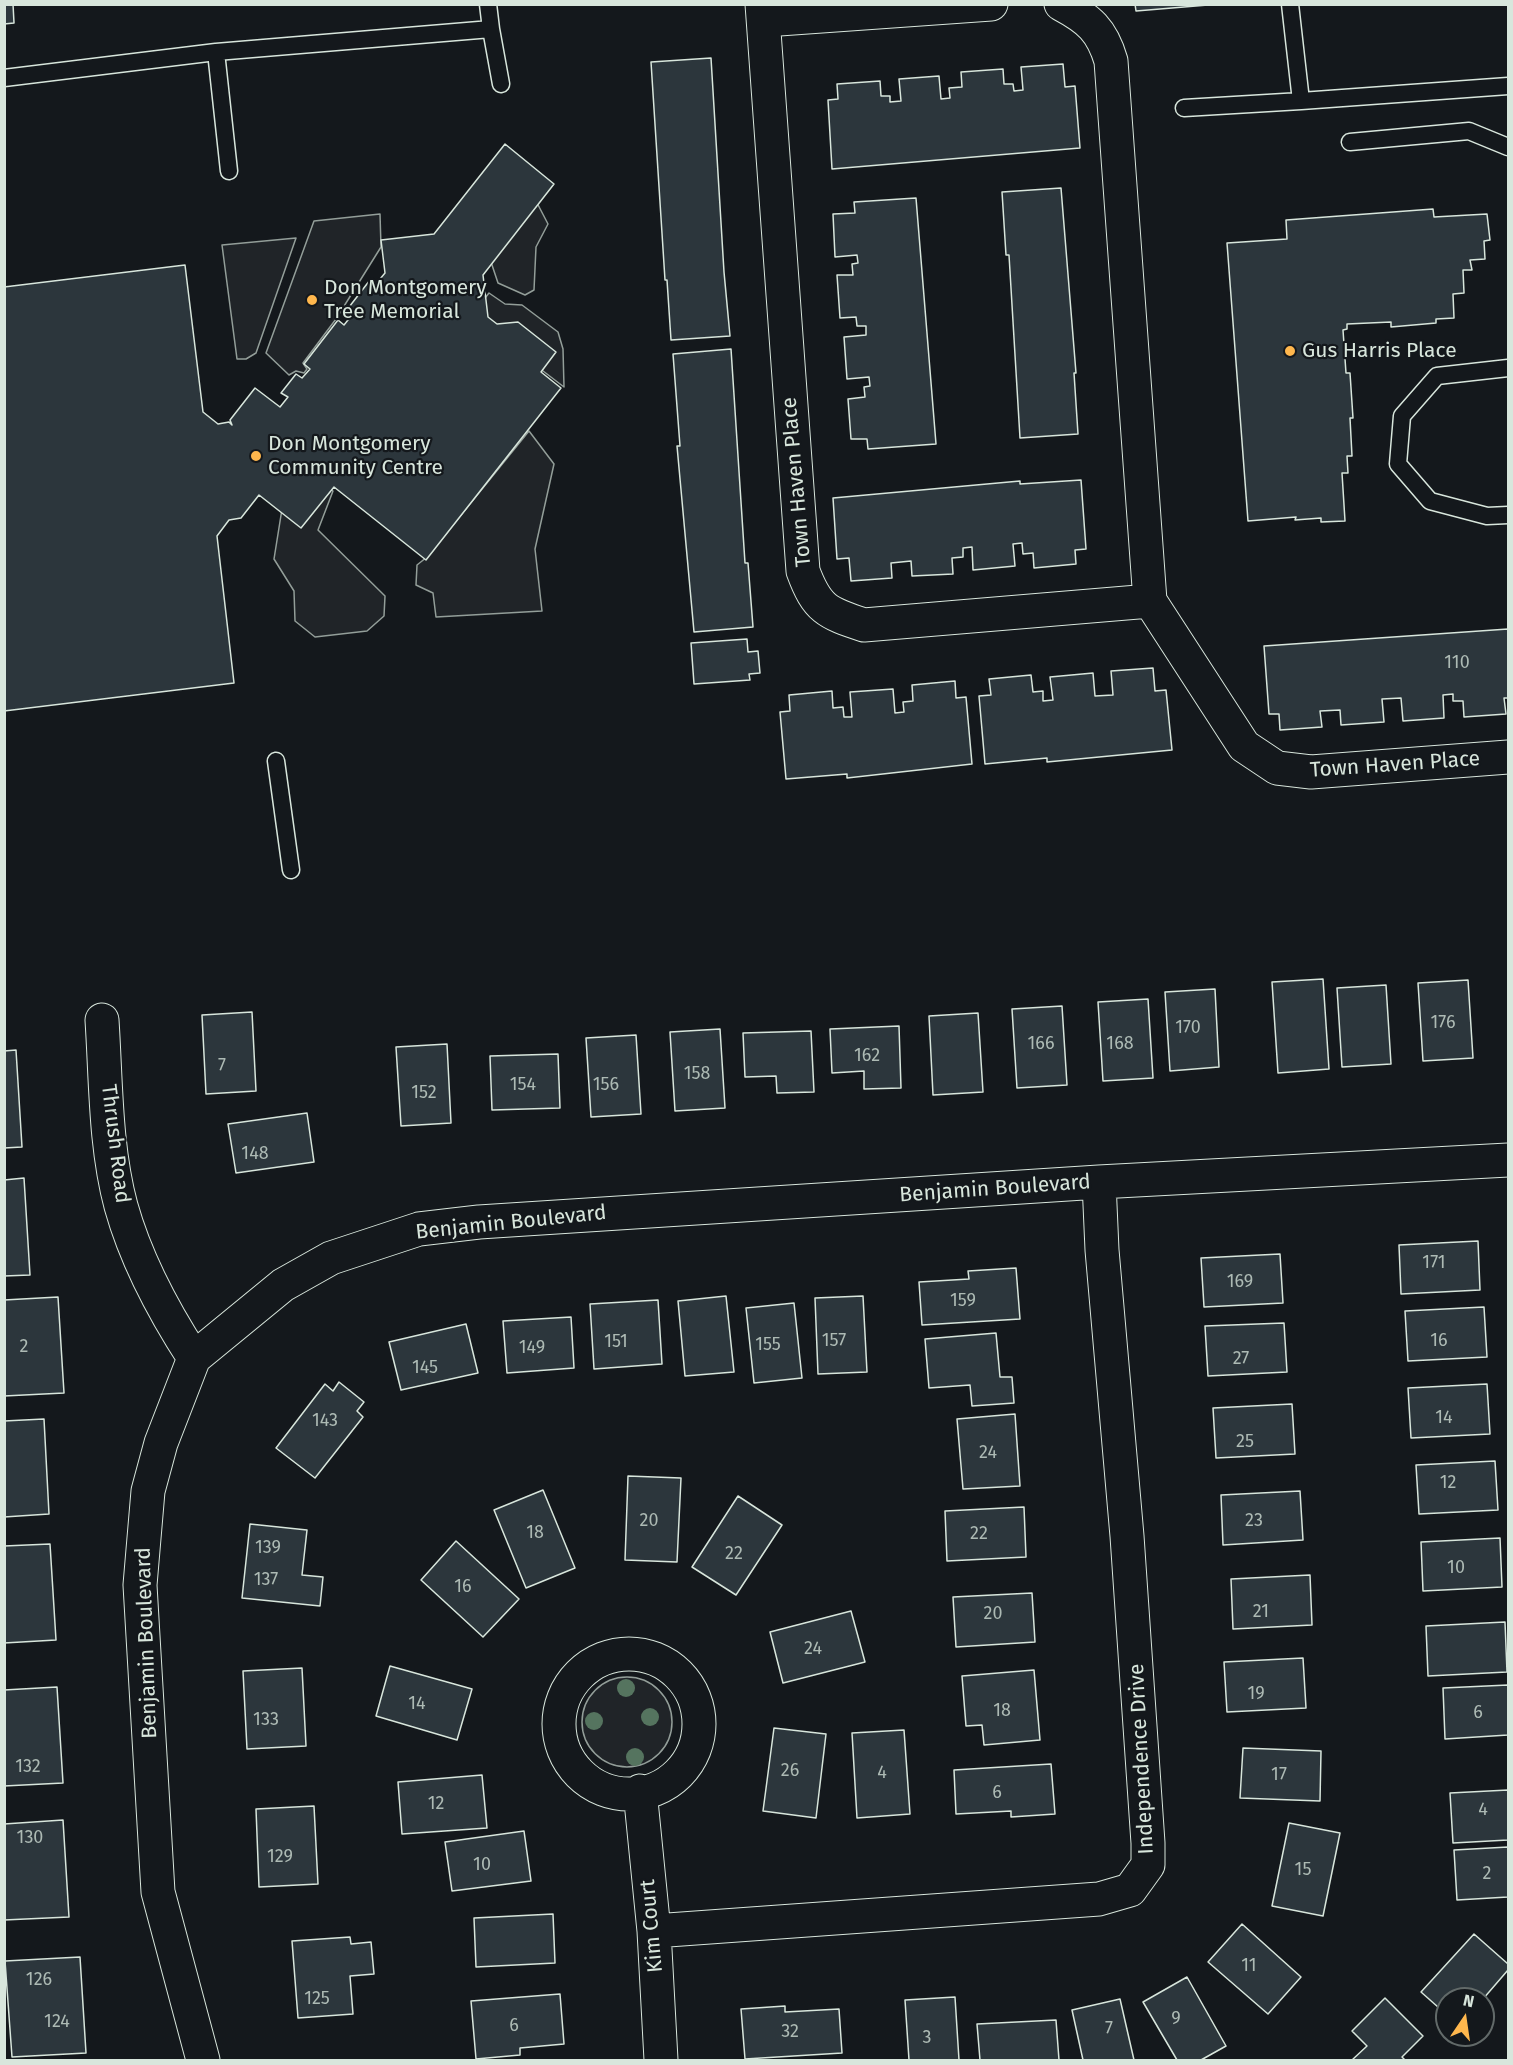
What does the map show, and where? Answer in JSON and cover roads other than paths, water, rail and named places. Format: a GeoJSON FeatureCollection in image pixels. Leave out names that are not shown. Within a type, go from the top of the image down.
{"type":"FeatureCollection","features":[{"type":"Feature","properties":{"kind":"street","name":"Town Haven Place"},"geometry":{"type":"LineString","coordinates":[[991,4],[764,12],[802,571],[811,594],[832,615],[864,625],[1150,601]]}},
{"type":"Feature","properties":{"kind":"street","name":"Town Haven Place"},"geometry":{"type":"LineString","coordinates":[[1061,4],[1086,17],[1105,42],[1111,61],[1150,601],[1244,746],[1277,768],[1311,772],[1509,757]]}},
{"type":"Feature","properties":{"kind":"street","name":"Thrush Road"},"geometry":{"type":"LineString","coordinates":[[102,1020],[114,1168],[121,1207],[168,1317],[194,1358]]}},
{"type":"Feature","properties":{"kind":"street","name":"Benjamin Boulevard"},"geometry":{"type":"LineString","coordinates":[[203,2061],[158,1892],[140,1585],[148,1491],[161,1443],[194,1358],[283,1285],[331,1258],[419,1230],[502,1221],[1099,1182],[1509,1160]]}},
{"type":"Feature","properties":{"kind":"street","name":"Independence Drive"},"geometry":{"type":"LineString","coordinates":[[654,1931],[1099,1899],[1130,1890],[1148,1865],[1147,1801],[1127,1536],[1101,1250],[1099,1182]]}},
{"type":"Feature","properties":{"kind":"street"},"geometry":{"type":"LineString","coordinates":[[629,1654],[653,1658],[674,1670],[689,1688],[699,1710],[699,1734],[696,1745],[692,1756],[678,1776],[658,1790],[640,1791],[612,1794],[591,1785],[574,1769],[563,1750],[559,1728],[561,1705],[571,1684],[586,1668],[607,1658],[629,1654]]}},
{"type":"Feature","properties":{"kind":"street","name":"Kim Court"},"geometry":{"type":"LineString","coordinates":[[640,1791],[654,1931],[661,2061]]}},
{"type":"Feature","properties":{"kind":"lane"},"geometry":{"type":"LineString","coordinates":[[488,4],[501,84]]}},
{"type":"Feature","properties":{"kind":"lane"},"geometry":{"type":"LineString","coordinates":[[1290,4],[1301,101]]}},
{"type":"Feature","properties":{"kind":"lane"},"geometry":{"type":"LineString","coordinates":[[4,78],[216,52],[491,29]]}},
{"type":"Feature","properties":{"kind":"lane"},"geometry":{"type":"LineString","coordinates":[[216,52],[229,171]]}},
{"type":"Feature","properties":{"kind":"lane"},"geometry":{"type":"LineString","coordinates":[[1185,108],[1509,86]]}},
{"type":"Feature","properties":{"kind":"lane"},"geometry":{"type":"LineString","coordinates":[[1350,142],[1469,131],[1509,147]]}},
{"type":"Feature","properties":{"kind":"lane"},"geometry":{"type":"LineString","coordinates":[[1509,368],[1437,376],[1402,416],[1398,464],[1430,501],[1487,516],[1509,515]]}},
{"type":"Feature","properties":{"kind":"lane"},"geometry":{"type":"LineString","coordinates":[[276,761],[291,870]]}},
{"type":"Feature","properties":{"kind":"place","name":"Don Montgomery Tree Memorial"},"geometry":{"type":"Point","coordinates":[312,300]}},
{"type":"Feature","properties":{"kind":"place","name":"Gus Harris Place"},"geometry":{"type":"Point","coordinates":[1290,351]}},
{"type":"Feature","properties":{"kind":"place","name":"Don Montgomery Community Centre"},"geometry":{"type":"Point","coordinates":[256,456]}}]}
